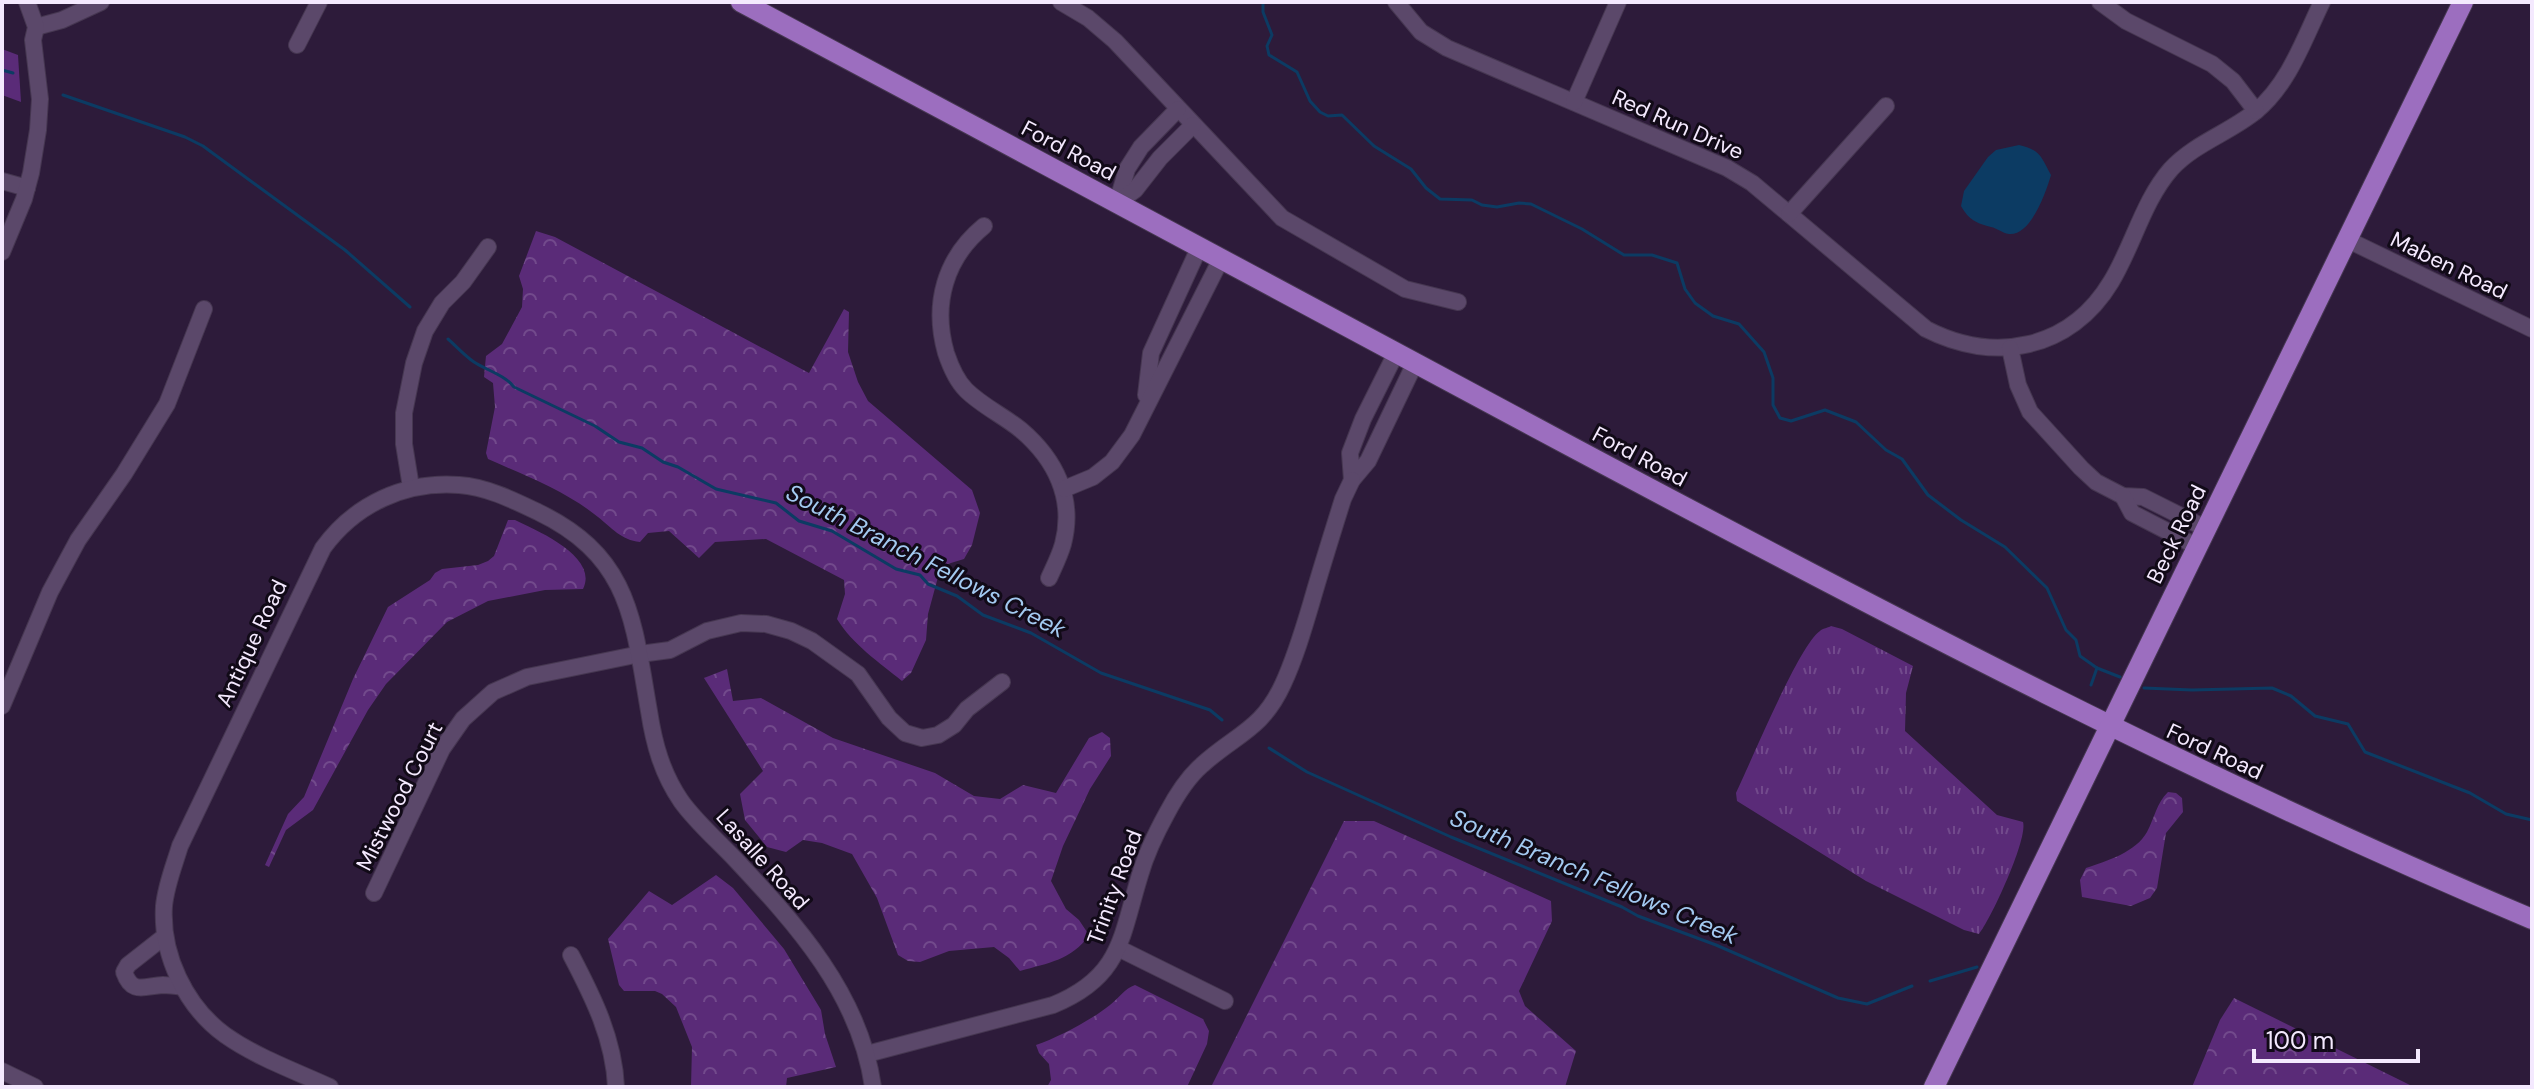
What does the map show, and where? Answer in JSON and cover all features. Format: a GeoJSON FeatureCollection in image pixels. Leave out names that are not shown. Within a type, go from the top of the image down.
{"type":"FeatureCollection","features":[{"type":"Feature","properties":{"kind":"main road","name":"Ford Road"},"geometry":{"type":"LineString","coordinates":[[741,2],[1900,622],[2306,821],[2532,919]]}},
{"type":"Feature","properties":{"kind":"main road","name":"Beck Road"},"geometry":{"type":"LineString","coordinates":[[1934,1087],[2463,2]]}},
{"type":"Feature","properties":{"kind":"street"},"geometry":{"type":"LineString","coordinates":[[2,252],[27,188],[36,150],[40,111],[33,40],[36,27],[27,2]]}},
{"type":"Feature","properties":{"kind":"street"},"geometry":{"type":"LineString","coordinates":[[36,27],[62,20],[101,2]]}},
{"type":"Feature","properties":{"kind":"street"},"geometry":{"type":"LineString","coordinates":[[297,45],[319,2]]}},
{"type":"Feature","properties":{"kind":"street"},"geometry":{"type":"LineString","coordinates":[[1061,2],[1088,18],[1115,41],[1275,212],[1294,227],[1405,289],[1458,302]]}},
{"type":"Feature","properties":{"kind":"street","name":"Red Run Drive"},"geometry":{"type":"LineString","coordinates":[[1396,2],[1410,21],[1434,41],[1727,168],[1752,183],[1926,329],[1944,339],[1968,346],[2010,348],[2051,337],[2087,313],[2112,282],[2151,202],[2170,171],[2193,149],[2256,111],[2271,96],[2286,76],[2322,2]]}},
{"type":"Feature","properties":{"kind":"street"},"geometry":{"type":"LineString","coordinates":[[1574,102],[1618,2]]}},
{"type":"Feature","properties":{"kind":"street"},"geometry":{"type":"LineString","coordinates":[[2100,2],[2126,21],[2212,64],[2233,81],[2256,111]]}},
{"type":"Feature","properties":{"kind":"street"},"geometry":{"type":"LineString","coordinates":[[1789,214],[1886,106]]}},
{"type":"Feature","properties":{"kind":"street"},"geometry":{"type":"LineString","coordinates":[[1117,203],[1127,169],[1141,147],[1178,109]]}},
{"type":"Feature","properties":{"kind":"street"},"geometry":{"type":"LineString","coordinates":[[1117,203],[1135,190],[1160,158],[1193,125]]}},
{"type":"Feature","properties":{"kind":"street"},"geometry":{"type":"LineString","coordinates":[[2,181],[27,188]]}},
{"type":"Feature","properties":{"kind":"street"},"geometry":{"type":"LineString","coordinates":[[984,226],[967,240],[953,263],[944,286],[941,335],[949,363],[965,389],[1020,429],[1041,449],[1064,489],[1063,543],[1049,578]]}},
{"type":"Feature","properties":{"kind":"street","name":"Maben Road"},"geometry":{"type":"LineString","coordinates":[[2346,239],[2532,329]]}},
{"type":"Feature","properties":{"kind":"street"},"geometry":{"type":"LineString","coordinates":[[411,487],[404,444],[404,413],[414,363],[425,331],[442,303],[463,282],[488,247]]}},
{"type":"Feature","properties":{"kind":"street"},"geometry":{"type":"LineString","coordinates":[[1144,410],[1151,353],[1199,248]]}},
{"type":"Feature","properties":{"kind":"street"},"geometry":{"type":"LineString","coordinates":[[1064,489],[1093,477],[1112,462],[1132,435],[1221,259]]}},
{"type":"Feature","properties":{"kind":"street"},"geometry":{"type":"LineString","coordinates":[[2,706],[50,592],[78,540],[167,404],[204,309]]}},
{"type":"Feature","properties":{"kind":"street"},"geometry":{"type":"LineString","coordinates":[[1158,335],[1177,345]]}},
{"type":"Feature","properties":{"kind":"street"},"geometry":{"type":"LineString","coordinates":[[2010,348],[2023,400],[2040,426],[2096,482],[2123,496],[2143,497],[2200,537]]}},
{"type":"Feature","properties":{"kind":"street","name":"Trinity Road"},"geometry":{"type":"LineString","coordinates":[[1352,480],[1350,453],[1396,353]]}},
{"type":"Feature","properties":{"kind":"street","name":"Trinity Road"},"geometry":{"type":"LineString","coordinates":[[867,1054],[1066,999],[1098,976],[1124,937],[1147,856],[1176,797],[1204,763],[1251,730],[1269,709],[1282,686],[1295,657],[1343,499],[1352,480],[1368,461],[1415,363]]}},
{"type":"Feature","properties":{"kind":"street","name":"Antique Road"},"geometry":{"type":"LineString","coordinates":[[330,1087],[249,1049],[224,1034],[201,1012],[183,987],[170,958],[165,936],[164,905],[180,846],[314,562],[327,541],[353,516],[378,500],[411,487],[445,484],[480,488],[520,503],[574,531],[593,548],[617,581],[629,607],[640,654]]}},
{"type":"Feature","properties":{"kind":"street","name":"Mistwood Court"},"geometry":{"type":"LineString","coordinates":[[374,893],[442,749],[463,719],[493,692],[527,677],[670,650],[707,631],[741,623],[766,624],[812,641],[858,674],[889,718],[905,733],[922,738],[938,735],[954,725],[967,709],[1002,682]]}},
{"type":"Feature","properties":{"kind":"street","name":"Lasalle Road"},"geometry":{"type":"LineString","coordinates":[[640,654],[657,753],[668,778],[682,802],[770,897],[828,969],[867,1054],[873,1087]]}},
{"type":"Feature","properties":{"kind":"street"},"geometry":{"type":"LineString","coordinates":[[165,936],[128,965],[124,972],[128,983],[136,988],[183,987]]}},
{"type":"Feature","properties":{"kind":"street"},"geometry":{"type":"LineString","coordinates":[[1118,948],[1225,1001]]}},
{"type":"Feature","properties":{"kind":"street"},"geometry":{"type":"LineString","coordinates":[[571,955],[597,1004],[613,1054],[616,1087]]}},
{"type":"Feature","properties":{"kind":"street"},"geometry":{"type":"LineString","coordinates":[[2,1071],[35,1087]]}},
{"type":"Feature","properties":{"kind":"green space"},"geometry":{"type":"Polygon","coordinates":[[[2,49],[18,55],[21,102],[2,95],[2,49]]]}},
{"type":"Feature","properties":{"kind":"green space"},"geometry":{"type":"Polygon","coordinates":[[[536,231],[555,237],[809,373],[844,309],[849,312],[848,352],[868,401],[972,490],[980,513],[972,545],[964,559],[941,566],[928,614],[926,640],[911,673],[902,681],[858,645],[837,619],[845,594],[844,580],[766,539],[715,542],[699,558],[669,531],[648,533],[640,542],[627,539],[573,499],[488,459],[486,453],[495,407],[493,383],[484,377],[486,356],[502,344],[522,307],[523,289],[519,276],[536,231]]]}},
{"type":"Feature","properties":{"kind":"green space"},"geometry":{"type":"Polygon","coordinates":[[[508,520],[515,520],[538,531],[575,556],[586,577],[583,589],[545,590],[488,601],[447,622],[386,684],[368,710],[313,810],[286,830],[269,867],[265,865],[288,814],[304,797],[353,679],[388,607],[442,569],[488,561],[494,556],[508,520]]]}},
{"type":"Feature","properties":{"kind":"green space"},"geometry":{"type":"Polygon","coordinates":[[[1831,626],[1913,666],[1906,693],[1905,731],[1997,815],[2023,822],[2014,861],[2000,896],[1979,934],[1964,930],[1866,881],[1737,801],[1736,793],[1800,658],[1821,630],[1831,626]]]}},
{"type":"Feature","properties":{"kind":"green space"},"geometry":{"type":"Polygon","coordinates":[[[727,669],[733,701],[761,698],[833,738],[935,773],[974,796],[1000,799],[1023,785],[1056,793],[1089,738],[1102,732],[1110,738],[1111,756],[1090,789],[1063,846],[1051,881],[1066,909],[1079,920],[1089,935],[1067,955],[1020,971],[994,947],[949,951],[920,962],[908,961],[898,955],[877,898],[852,854],[803,840],[786,852],[767,847],[745,820],[740,794],[763,771],[704,678],[727,669]]]}},
{"type":"Feature","properties":{"kind":"green space"},"geometry":{"type":"Polygon","coordinates":[[[2168,792],[2182,798],[2183,812],[2166,833],[2157,888],[2150,898],[2131,906],[2082,897],[2080,880],[2086,868],[2136,845],[2147,832],[2168,792]]]}},
{"type":"Feature","properties":{"kind":"green space"},"geometry":{"type":"Polygon","coordinates":[[[1344,821],[1374,821],[1551,901],[1552,921],[1519,991],[1525,1006],[1576,1051],[1565,1087],[1211,1087],[1344,821]]]}},
{"type":"Feature","properties":{"kind":"green space"},"geometry":{"type":"Polygon","coordinates":[[[716,875],[733,888],[784,949],[821,1010],[836,1067],[787,1078],[786,1087],[691,1087],[692,1047],[676,1007],[655,991],[624,991],[619,985],[608,939],[649,891],[672,905],[716,875]]]}},
{"type":"Feature","properties":{"kind":"green space"},"geometry":{"type":"Polygon","coordinates":[[[1135,985],[1203,1019],[1209,1031],[1207,1044],[1187,1087],[1047,1087],[1051,1080],[1049,1064],[1036,1045],[1094,1016],[1135,985]]]}},
{"type":"Feature","properties":{"kind":"green space"},"geometry":{"type":"Polygon","coordinates":[[[2234,998],[2414,1087],[2192,1087],[2220,1020],[2234,998]]]}},
{"type":"Feature","properties":{"kind":"water"},"geometry":{"type":"Polygon","coordinates":[[[2019,145],[2036,152],[2051,175],[2031,221],[2017,233],[2009,234],[1973,220],[1961,206],[1964,191],[1988,157],[1996,150],[2019,145]]]}},
{"type":"Feature","properties":{"kind":"waterway"},"geometry":{"type":"LineString","coordinates":[[1263,2],[1263,12],[1272,35],[1267,46],[1269,55],[1297,72],[1310,101],[1320,112],[1328,116],[1342,115],[1374,146],[1411,169],[1426,188],[1440,199],[1472,200],[1497,207],[1531,204],[1582,229],[1624,255],[1652,255],[1677,263],[1685,289],[1695,303],[1713,316],[1739,324],[1764,352],[1773,378],[1773,405],[1780,418],[1791,421],[1825,410],[1856,422],[1886,450],[1902,459],[1928,495],[2005,547],[2047,588],[2066,630],[2076,640],[2080,656],[2097,668],[2120,677]]}},
{"type":"Feature","properties":{"kind":"waterway","name":"South Branch Fellows Creek"},"geometry":{"type":"LineString","coordinates":[[2,70],[13,73]]}},
{"type":"Feature","properties":{"kind":"waterway","name":"South Branch Fellows Creek"},"geometry":{"type":"LineString","coordinates":[[63,95],[203,146],[345,250],[410,307]]}},
{"type":"Feature","properties":{"kind":"waterway","name":"South Branch Fellows Creek"},"geometry":{"type":"LineString","coordinates":[[448,339],[471,360],[501,376],[514,387],[595,426],[619,442],[642,448],[716,489],[776,503],[799,521],[832,531],[896,569],[920,575],[928,584],[957,596],[983,615],[1031,633],[1101,673],[1210,710],[1222,720]]}},
{"type":"Feature","properties":{"kind":"waterway","name":"South Branch Fellows Creek"},"geometry":{"type":"LineString","coordinates":[[2091,685],[2097,668]]}},
{"type":"Feature","properties":{"kind":"waterway"},"geometry":{"type":"LineString","coordinates":[[2144,688],[2272,688],[2291,696],[2315,716],[2348,724],[2365,752],[2470,793],[2506,814],[2532,820]]}},
{"type":"Feature","properties":{"kind":"waterway","name":"South Branch Fellows Creek"},"geometry":{"type":"LineString","coordinates":[[1269,748],[1307,772],[1451,837],[1838,998],[1867,1004],[1912,986]]}},
{"type":"Feature","properties":{"kind":"waterway","name":"South Branch Fellows Creek"},"geometry":{"type":"LineString","coordinates":[[1930,981],[1977,967]]}}]}
